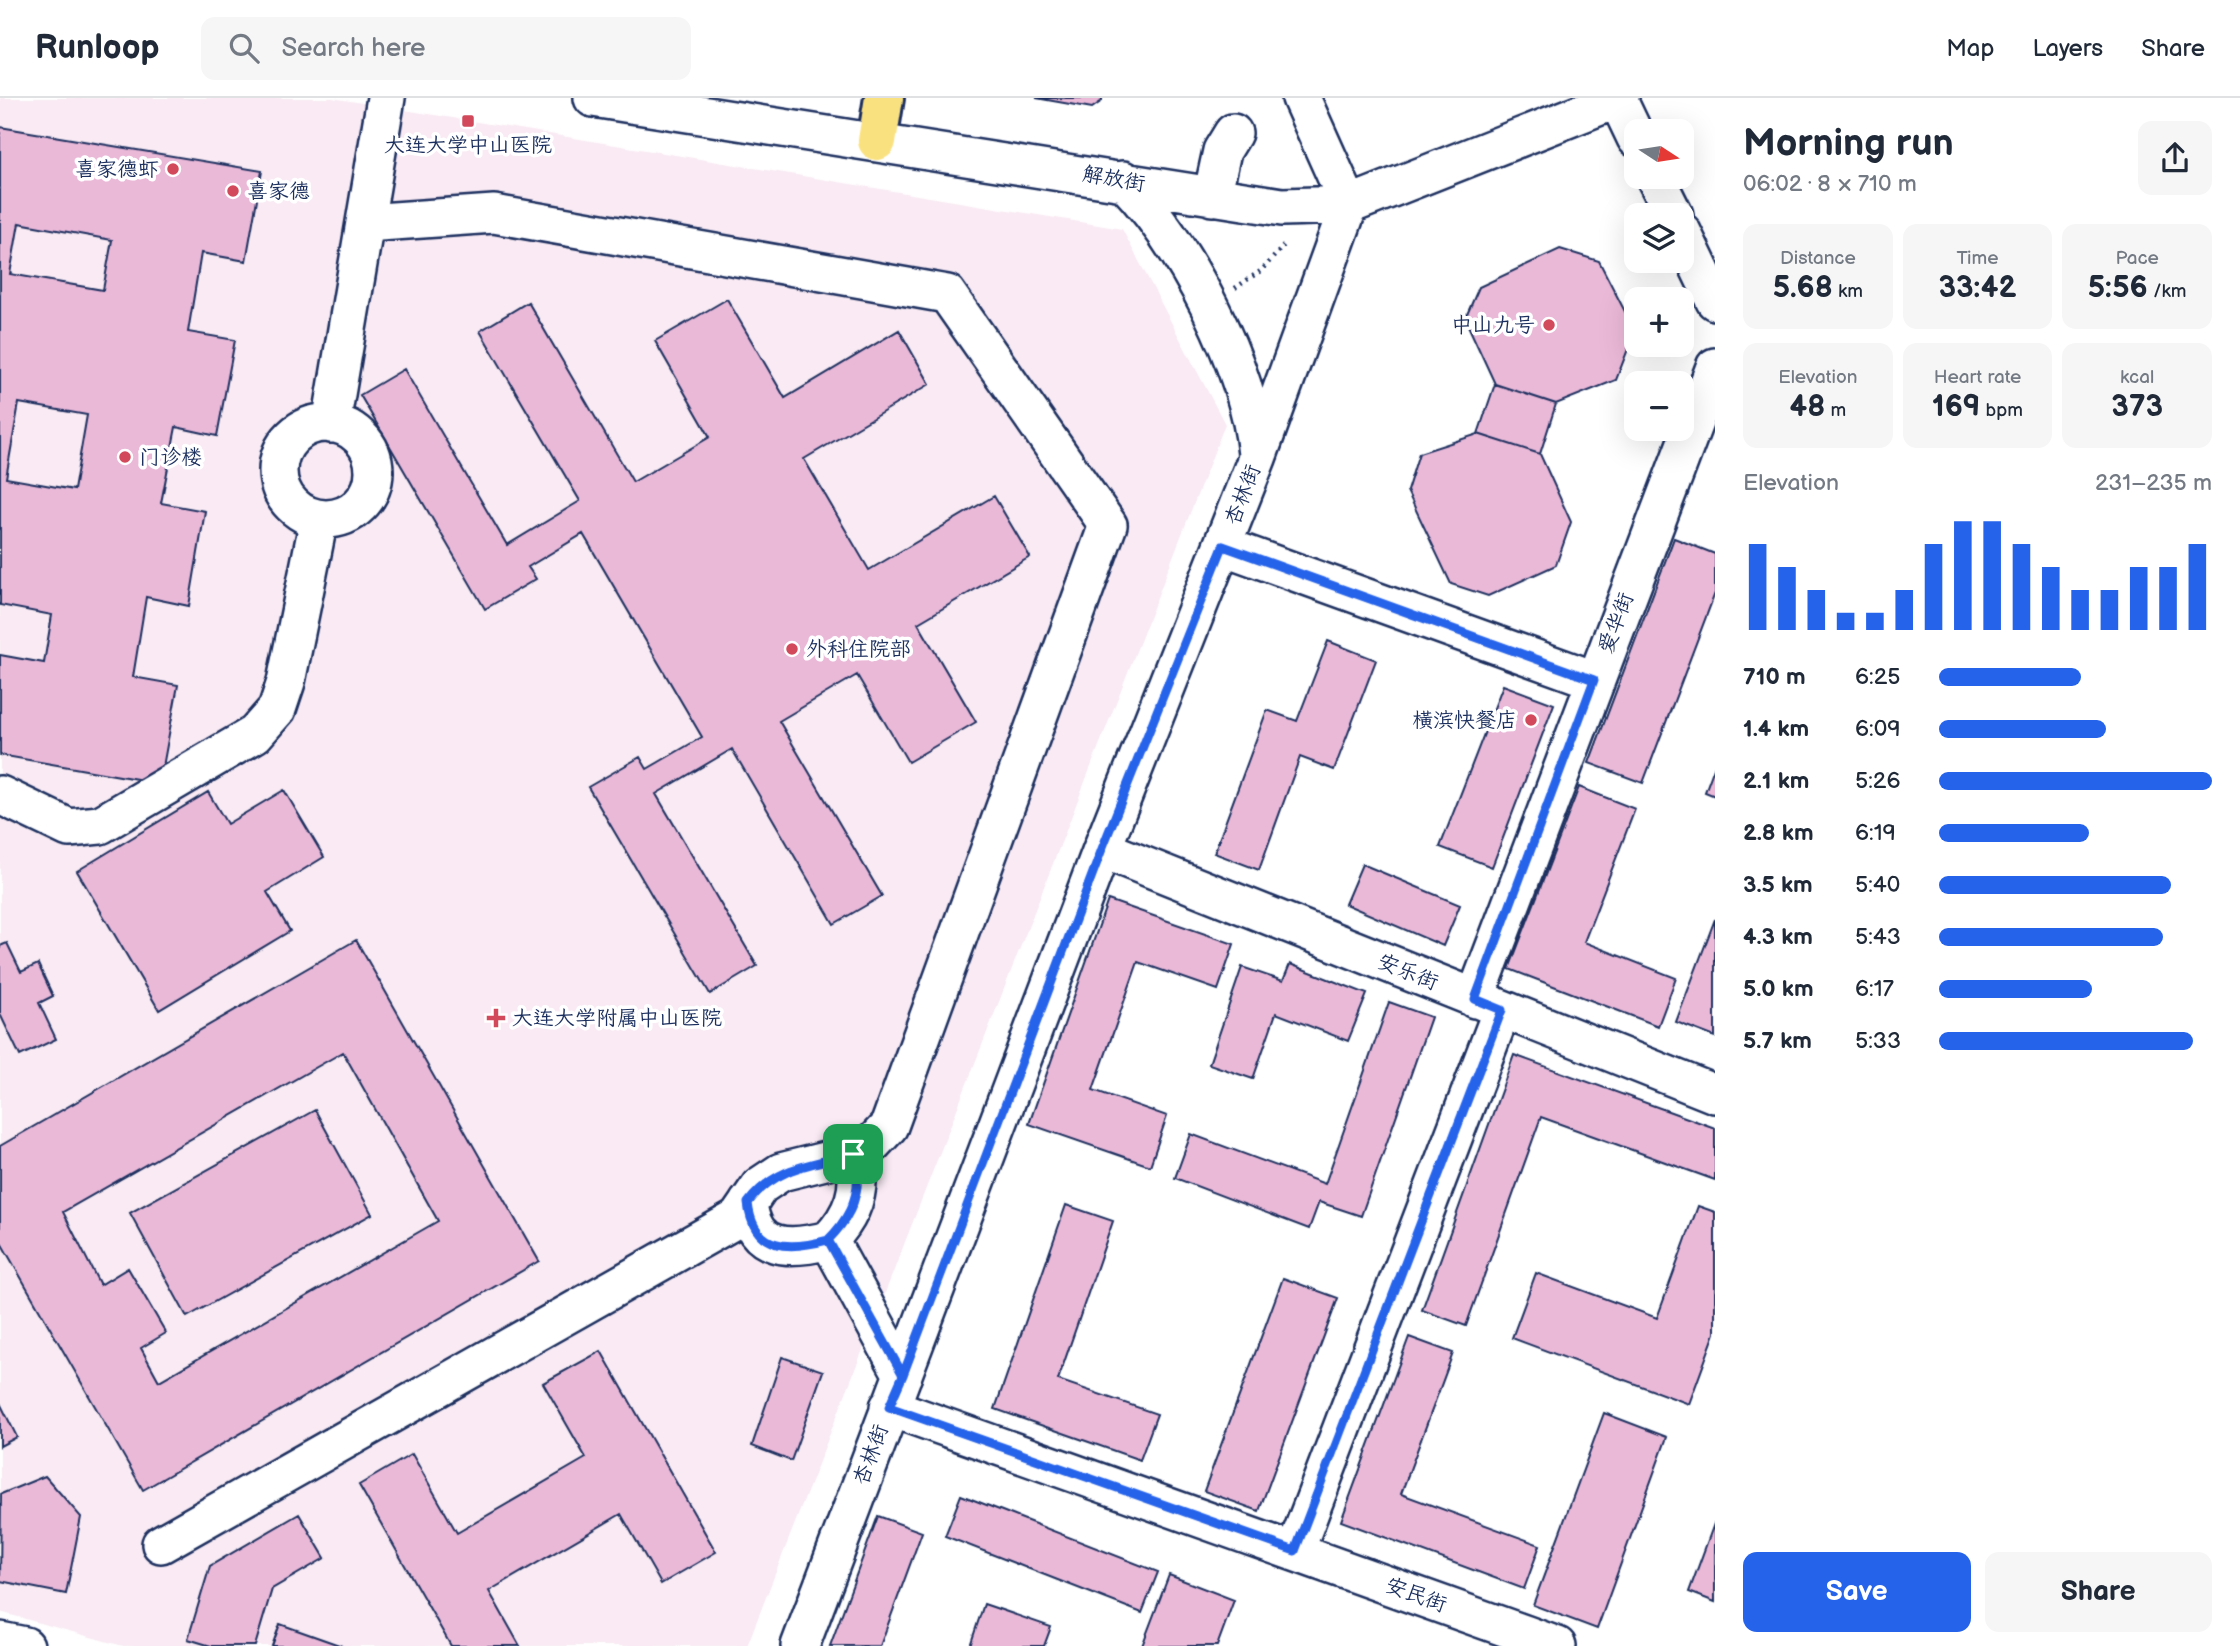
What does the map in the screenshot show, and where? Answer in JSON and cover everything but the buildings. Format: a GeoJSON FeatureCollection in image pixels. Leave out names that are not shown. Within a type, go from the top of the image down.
{"type":"FeatureCollection","features":[{"type":"Feature","properties":{"kind":"main road"},"geometry":{"type":"LineString","coordinates":[[877,141],[884,98]]}},
{"type":"Feature","properties":{"kind":"street"},"geometry":{"type":"LineString","coordinates":[[331,424],[386,98]]}},
{"type":"Feature","properties":{"kind":"street","name":"解放街"},"geometry":{"type":"LineString","coordinates":[[593,98],[1283,207],[1349,205],[1618,98]]}},
{"type":"Feature","properties":{"kind":"street"},"geometry":{"type":"LineString","coordinates":[[1301,98],[1349,205]]}},
{"type":"Feature","properties":{"kind":"street"},"geometry":{"type":"LineString","coordinates":[[1618,98],[1627,119]]}},
{"type":"Feature","properties":{"kind":"street"},"geometry":{"type":"LineString","coordinates":[[1212,197],[1222,151],[1233,133]]}},
{"type":"Feature","properties":{"kind":"street"},"geometry":{"type":"LineString","coordinates":[[1123,180],[1164,229],[1234,359],[1254,425],[1257,458]]}},
{"type":"Feature","properties":{"kind":"street","name":"杏林街"},"geometry":{"type":"LineString","coordinates":[[800,1646],[1102,849],[1257,458],[1349,205]]}},
{"type":"Feature","properties":{"kind":"street"},"geometry":{"type":"LineString","coordinates":[[161,1544],[738,1218],[760,1186],[781,1172],[853,1154],[873,1143],[889,1126],[1108,525],[947,294],[494,214],[365,223]]}},
{"type":"Feature","properties":{"kind":"street"},"geometry":{"type":"LineString","coordinates":[[1694,257],[1715,301]]}},
{"type":"Feature","properties":{"kind":"street","name":"爱华街"},"geometry":{"type":"LineString","coordinates":[[1488,1004],[1594,680],[1715,368]]}},
{"type":"Feature","properties":{"kind":"street"},"geometry":{"type":"LineString","coordinates":[[331,424],[355,432],[366,444],[373,459],[374,475],[370,491],[362,504],[349,514],[334,519],[319,519],[291,505],[283,493],[278,477],[279,462],[285,446],[295,434],[309,426],[331,424]]}},
{"type":"Feature","properties":{"kind":"street"},"geometry":{"type":"LineString","coordinates":[[0,795],[69,828],[100,825],[255,734],[277,709],[286,682],[319,519]]}},
{"type":"Feature","properties":{"kind":"street"},"geometry":{"type":"LineString","coordinates":[[1223,546],[1594,680]]}},
{"type":"Feature","properties":{"kind":"street","name":"安乐街"},"geometry":{"type":"LineString","coordinates":[[1102,849],[1715,1094]]}},
{"type":"Feature","properties":{"kind":"street"},"geometry":{"type":"LineString","coordinates":[[1295,1551],[1488,1004]]}},
{"type":"Feature","properties":{"kind":"street"},"geometry":{"type":"LineString","coordinates":[[748,1203],[750,1217],[758,1235],[767,1240],[785,1248],[828,1240],[853,1207],[859,1185],[853,1154]]}},
{"type":"Feature","properties":{"kind":"street"},"geometry":{"type":"LineString","coordinates":[[828,1240],[896,1391]]}},
{"type":"Feature","properties":{"kind":"street","name":"安民街"},"geometry":{"type":"LineString","coordinates":[[896,1391],[1295,1551],[1533,1642]]}},
{"type":"Feature","properties":{"kind":"street"},"geometry":{"type":"LineString","coordinates":[[0,1641],[25,1646]]}},
{"type":"Feature","properties":{"kind":"path"},"geometry":{"type":"LineString","coordinates":[[1224,296],[1262,270],[1286,243]]}},
{"type":"Feature","properties":{"kind":"shaded area","name":"大连大学附属中山医院"},"geometry":{"type":"Polygon","coordinates":[[[0,98],[332,98],[1122,229],[1225,424],[747,1646],[123,1646],[0,1612],[0,98]]]}},
{"type":"Feature","properties":{"kind":"place","name":"大连大学中山医院"},"geometry":{"type":"Point","coordinates":[468,121]}},
{"type":"Feature","properties":{"kind":"place","name":"喜家德虾"},"geometry":{"type":"Point","coordinates":[173,169]}},
{"type":"Feature","properties":{"kind":"place","name":"喜家德"},"geometry":{"type":"Point","coordinates":[233,191]}},
{"type":"Feature","properties":{"kind":"place","name":"中山九号"},"geometry":{"type":"Point","coordinates":[1549,325]}},
{"type":"Feature","properties":{"kind":"place","name":"门诊楼"},"geometry":{"type":"Point","coordinates":[125,457]}},
{"type":"Feature","properties":{"kind":"place","name":"外科住院部"},"geometry":{"type":"Point","coordinates":[792,649]}},
{"type":"Feature","properties":{"kind":"place","name":"横滨快餐店"},"geometry":{"type":"Point","coordinates":[1531,720]}},
{"type":"Feature","properties":{"kind":"place","name":"大连大学附属中山医院"},"geometry":{"type":"Point","coordinates":[496,1018]}},
{"type":"Feature","properties":{"kind":"route"},"geometry":{"type":"LineString","coordinates":[[853,1154],[781,1172],[760,1186],[748,1203],[750,1217],[758,1235],[785,1248],[828,1240],[903,1375],[889,1407],[1295,1551],[1502,1010],[1475,999],[1594,680],[1223,546],[1102,849],[903,1375],[866,1308],[828,1240],[838,1231],[853,1207],[859,1185],[853,1154]]}}]}
